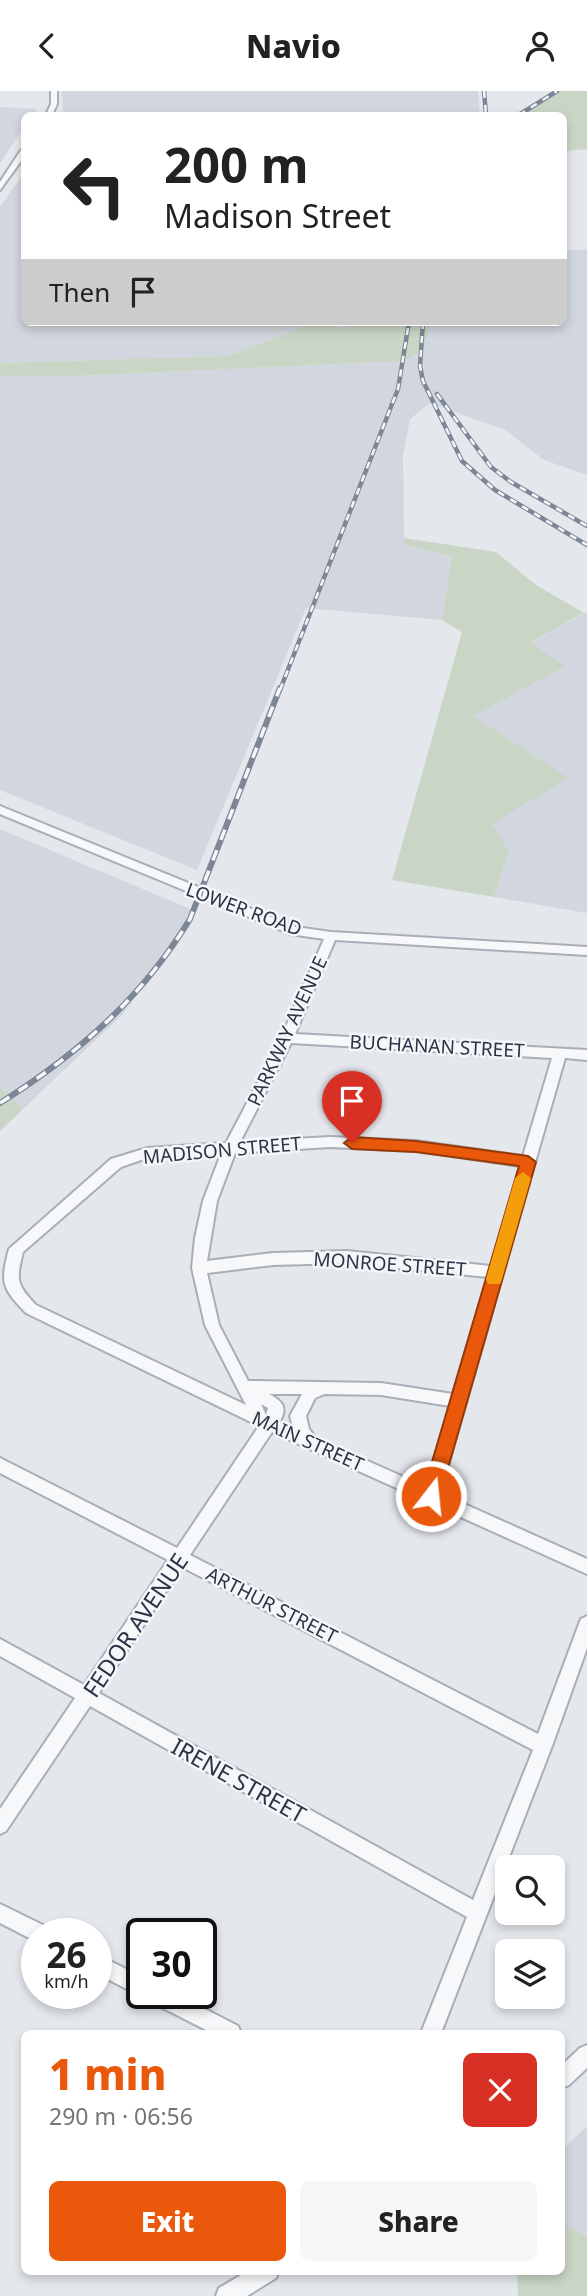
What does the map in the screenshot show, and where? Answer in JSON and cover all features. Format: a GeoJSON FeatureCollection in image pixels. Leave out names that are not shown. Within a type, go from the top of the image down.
{"type":"FeatureCollection","features":[{"type":"Feature","properties":{"kind":"street"},"geometry":{"type":"LineString","coordinates":[[50,112],[54,104],[54,91]]}},
{"type":"Feature","properties":{"kind":"street"},"geometry":{"type":"LineString","coordinates":[[0,188],[21,156]]}},
{"type":"Feature","properties":{"kind":"street","name":"LOWER ROAD"},"geometry":{"type":"LineString","coordinates":[[0,810],[280,926],[331,936],[587,951]]}},
{"type":"Feature","properties":{"kind":"street","name":"PARKWAY AVENUE"},"geometry":{"type":"LineString","coordinates":[[266,1422],[243,1387],[212,1325],[199,1268],[210,1201],[231,1146],[287,1038],[331,936]]}},
{"type":"Feature","properties":{"kind":"street","name":"BUCHANAN STREET"},"geometry":{"type":"LineString","coordinates":[[287,1038],[587,1055]]}},
{"type":"Feature","properties":{"kind":"street"},"geometry":{"type":"LineString","coordinates":[[431,1496],[560,1053]]}},
{"type":"Feature","properties":{"kind":"street","name":"MADISON STREET"},"geometry":{"type":"LineString","coordinates":[[31,1309],[13,1290],[11,1269],[16,1249],[116,1163],[147,1153],[231,1146],[355,1143],[416,1146],[528,1162]]}},
{"type":"Feature","properties":{"kind":"street","name":"MONROE STREET"},"geometry":{"type":"LineString","coordinates":[[199,1268],[273,1259],[347,1257],[496,1272]]}},
{"type":"Feature","properties":{"kind":"street","name":"MAIN STREET"},"geometry":{"type":"LineString","coordinates":[[31,1309],[311,1443],[587,1567]]}},
{"type":"Feature","properties":{"kind":"street"},"geometry":{"type":"LineString","coordinates":[[243,1387],[381,1389],[459,1401]]}},
{"type":"Feature","properties":{"kind":"street"},"geometry":{"type":"LineString","coordinates":[[311,1443],[302,1431],[298,1416],[310,1394],[326,1387]]}},
{"type":"Feature","properties":{"kind":"street","name":"FEDOR AVENUE"},"geometry":{"type":"LineString","coordinates":[[0,1825],[180,1557],[266,1422]]}},
{"type":"Feature","properties":{"kind":"street","name":"ARTHUR STREET"},"geometry":{"type":"LineString","coordinates":[[0,1465],[543,1746]]}},
{"type":"Feature","properties":{"kind":"street"},"geometry":{"type":"LineString","coordinates":[[432,2030],[543,1746],[587,1624]]}},
{"type":"Feature","properties":{"kind":"street","name":"IRENE STREET"},"geometry":{"type":"LineString","coordinates":[[0,1647],[478,1913]]}},
{"type":"Feature","properties":{"kind":"street"},"geometry":{"type":"LineString","coordinates":[[0,1913],[21,1924]]}},
{"type":"Feature","properties":{"kind":"street"},"geometry":{"type":"LineString","coordinates":[[185,2009],[225,2030]]}},
{"type":"Feature","properties":{"kind":"street"},"geometry":{"type":"LineString","coordinates":[[565,2075],[587,2055]]}},
{"type":"Feature","properties":{"kind":"street"},"geometry":{"type":"LineString","coordinates":[[228,2296],[262,2275]]}},
{"type":"Feature","properties":{"kind":"shaded area"},"geometry":{"type":"Polygon","coordinates":[[[62,91],[478,91],[480,112],[63,112],[62,91]]]}},
{"type":"Feature","properties":{"kind":"shaded area"},"geometry":{"type":"Polygon","coordinates":[[[0,107],[37,109],[34,112],[21,112],[21,132],[0,163],[0,107]]]}},
{"type":"Feature","properties":{"kind":"shaded area"},"geometry":{"type":"Polygon","coordinates":[[[21,177],[21,326],[305,326],[229,356],[0,363],[0,207],[21,177]]]}},
{"type":"Feature","properties":{"kind":"shaded area"},"geometry":{"type":"Polygon","coordinates":[[[587,249],[587,475],[544,460],[505,430],[430,403],[410,419],[403,455],[404,545],[452,556],[442,620],[306,608],[197,870],[0,790],[0,376],[76,376],[403,361],[429,326],[567,326],[567,251],[587,249]]]}},
{"type":"Feature","properties":{"kind":"shaded area"},"geometry":{"type":"Polygon","coordinates":[[[587,612],[587,913],[494,897],[509,851],[490,824],[472,716],[564,666],[529,644],[587,612]]]}},
{"type":"Feature","properties":{"kind":"shaded area"},"geometry":{"type":"Polygon","coordinates":[[[0,829],[195,911],[123,1014],[23,1109],[0,1089],[0,829]]]}},
{"type":"Feature","properties":{"kind":"shaded area"},"geometry":{"type":"Polygon","coordinates":[[[587,2126],[587,2236],[565,2225],[565,2147],[587,2126]]]}},
{"type":"Feature","properties":{"kind":"green space"},"geometry":{"type":"Polygon","coordinates":[[[553,91],[587,91],[587,149],[567,151],[567,112],[518,112],[553,91]]]}},
{"type":"Feature","properties":{"kind":"green space"},"geometry":{"type":"Polygon","coordinates":[[[305,326],[430,326],[424,348],[403,361],[76,376],[0,376],[0,363],[229,356],[305,326]]]}},
{"type":"Feature","properties":{"kind":"green space"},"geometry":{"type":"Polygon","coordinates":[[[404,538],[496,552],[536,585],[584,613],[530,643],[565,666],[473,716],[568,778],[491,824],[509,851],[494,897],[392,880],[462,632],[442,620],[452,556],[404,545],[404,538]]]}},
{"type":"Feature","properties":{"kind":"green space"},"geometry":{"type":"Polygon","coordinates":[[[0,1089],[23,1109],[0,1131],[0,1089]]]}},
{"type":"Feature","properties":{"kind":"green space"},"geometry":{"type":"Polygon","coordinates":[[[565,2225],[587,2236],[587,2296],[518,2296],[517,2275],[565,2275],[565,2225]]]}},
{"type":"Feature","properties":{"kind":"railway"},"geometry":{"type":"LineString","coordinates":[[484,91],[486,112]]}},
{"type":"Feature","properties":{"kind":"railway"},"geometry":{"type":"LineString","coordinates":[[524,112],[557,91]]}},
{"type":"Feature","properties":{"kind":"railway"},"geometry":{"type":"LineString","coordinates":[[280,690],[398,389],[408,326]]}},
{"type":"Feature","properties":{"kind":"railway"},"geometry":{"type":"LineString","coordinates":[[423,326],[420,366],[423,381],[462,461],[495,490],[587,545]]}},
{"type":"Feature","properties":{"kind":"railway"},"geometry":{"type":"LineString","coordinates":[[437,394],[491,467],[511,482],[587,526]]}},
{"type":"Feature","properties":{"kind":"railway"},"geometry":{"type":"LineString","coordinates":[[0,1103],[82,1044],[129,999],[171,948],[190,919],[280,688]]}},
{"type":"Feature","properties":{"kind":"slow traffic"},"geometry":{"type":"LineString","coordinates":[[494,1279],[523,1178]]}},
{"type":"Feature","properties":{"kind":"route"},"geometry":{"type":"LineString","coordinates":[[352,1143],[416,1146],[528,1162],[431,1496]]}}]}
